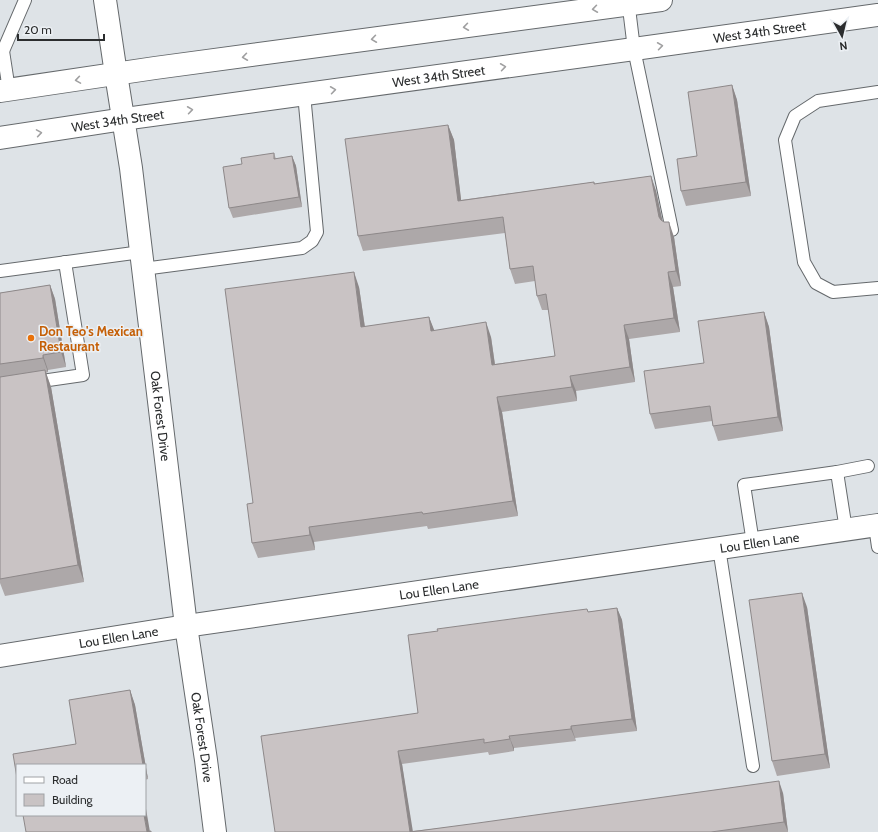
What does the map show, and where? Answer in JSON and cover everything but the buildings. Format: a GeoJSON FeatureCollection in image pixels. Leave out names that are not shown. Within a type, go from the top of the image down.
{"type":"FeatureCollection","features":[{"type":"Feature","properties":{"kind":"street","name":"Oak Forest Drive"},"geometry":{"type":"LineString","coordinates":[[105,0],[131,168],[186,626],[215,832]]}},
{"type":"Feature","properties":{"kind":"street"},"geometry":{"type":"LineString","coordinates":[[4,90],[628,2],[661,0]]}},
{"type":"Feature","properties":{"kind":"street","name":"West 34th Street"},"geometry":{"type":"LineString","coordinates":[[0,138],[124,119],[878,15]]}},
{"type":"Feature","properties":{"kind":"street","name":"Lou Ellen Lane"},"geometry":{"type":"LineString","coordinates":[[0,656],[186,626],[876,526]]}},
{"type":"Feature","properties":{"kind":"lane"},"geometry":{"type":"LineString","coordinates":[[4,90],[2,51],[25,0]]}},
{"type":"Feature","properties":{"kind":"lane"},"geometry":{"type":"LineString","coordinates":[[628,2],[634,49],[672,230]]}},
{"type":"Feature","properties":{"kind":"lane"},"geometry":{"type":"LineString","coordinates":[[878,92],[818,101],[795,116],[785,140],[804,262],[816,283],[833,292],[878,288]]}},
{"type":"Feature","properties":{"kind":"lane"},"geometry":{"type":"LineString","coordinates":[[0,271],[65,262],[142,261],[302,248],[312,241],[317,232],[304,94]]}},
{"type":"Feature","properties":{"kind":"lane"},"geometry":{"type":"LineString","coordinates":[[0,387],[83,375],[65,262]]}},
{"type":"Feature","properties":{"kind":"lane"},"geometry":{"type":"LineString","coordinates":[[753,543],[744,485],[838,472],[868,466]]}},
{"type":"Feature","properties":{"kind":"lane"},"geometry":{"type":"LineString","coordinates":[[838,472],[846,530]]}},
{"type":"Feature","properties":{"kind":"lane"},"geometry":{"type":"LineString","coordinates":[[876,526],[878,548]]}},
{"type":"Feature","properties":{"kind":"lane"},"geometry":{"type":"LineString","coordinates":[[719,548],[753,766]]}},
{"type":"Feature","properties":{"kind":"place","name":"Don Teo's Mexican Restaurant"},"geometry":{"type":"Point","coordinates":[31,338]}}]}
